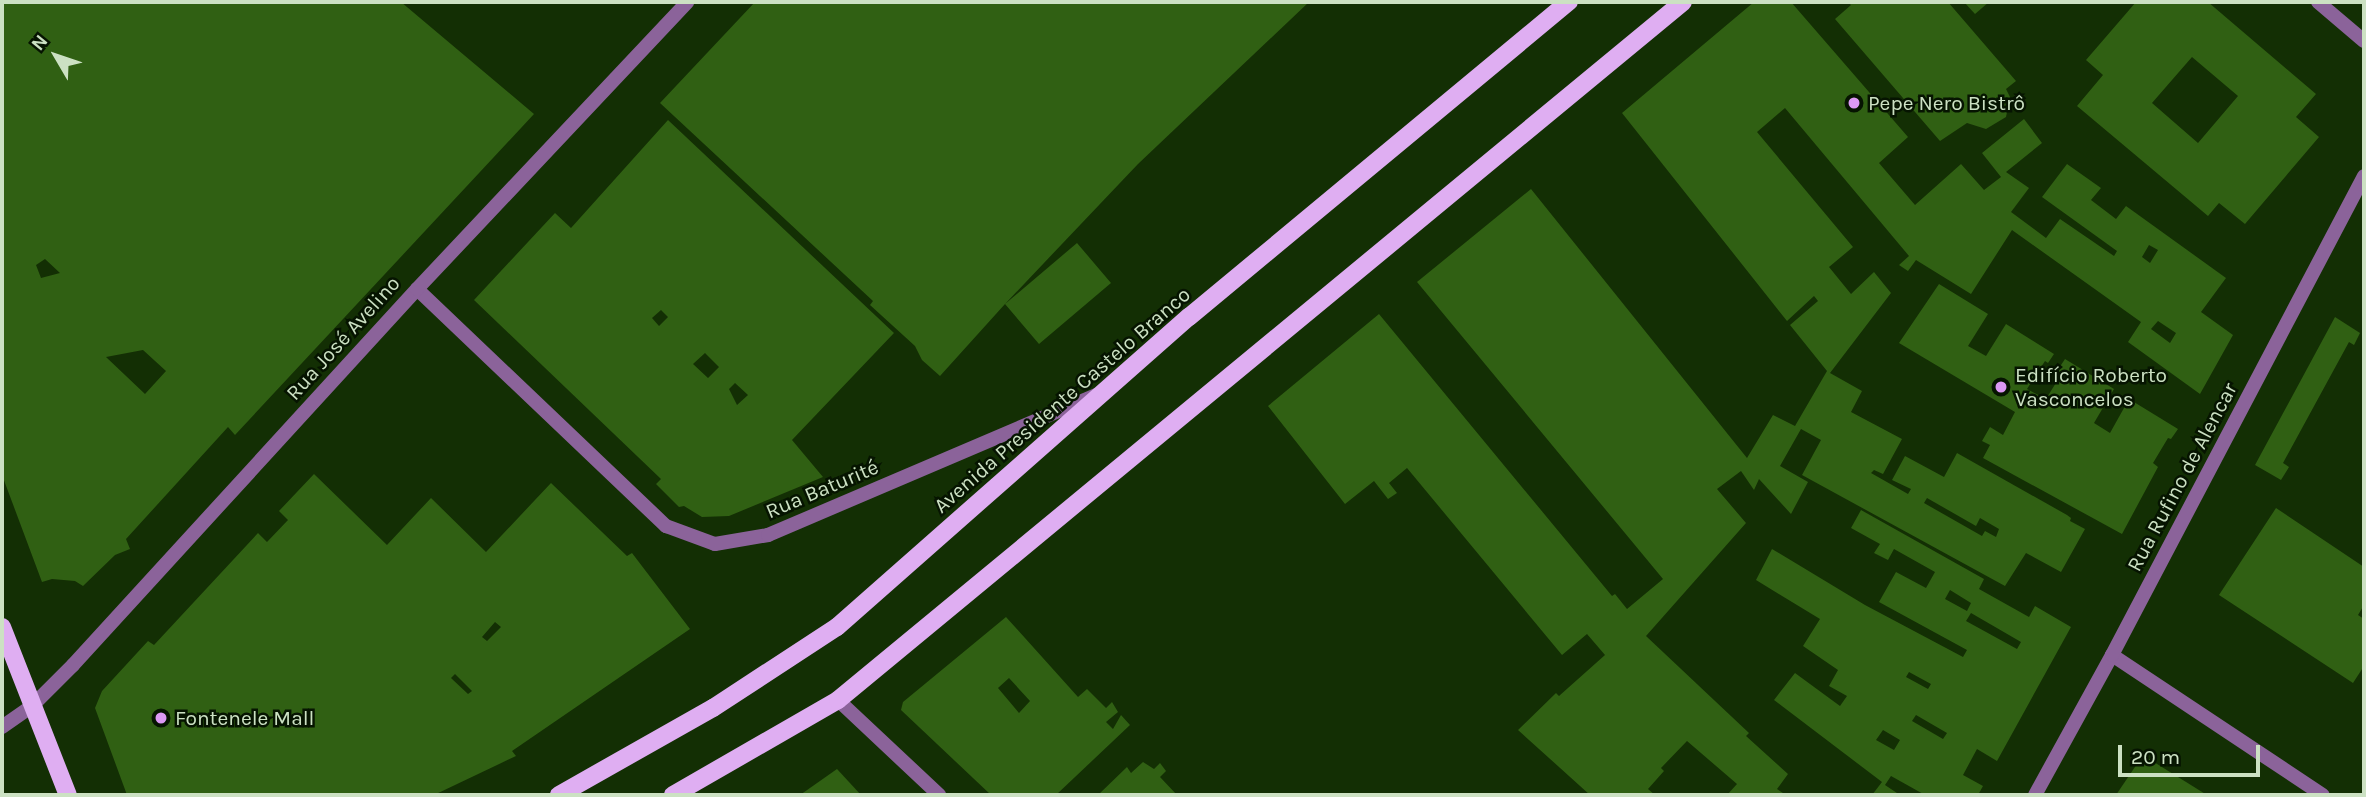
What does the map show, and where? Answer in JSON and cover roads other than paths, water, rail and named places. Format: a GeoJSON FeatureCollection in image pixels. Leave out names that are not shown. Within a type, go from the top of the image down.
{"type":"FeatureCollection","features":[{"type":"Feature","properties":{"kind":"main road","name":"Avenida Presidente Castelo Branco"},"geometry":{"type":"LineString","coordinates":[[559,795],[713,708],[837,627],[1113,387],[1189,317],[1569,2]]}},
{"type":"Feature","properties":{"kind":"main road"},"geometry":{"type":"LineString","coordinates":[[673,795],[838,700],[1683,2]]}},
{"type":"Feature","properties":{"kind":"main road"},"geometry":{"type":"LineString","coordinates":[[2,627],[68,795]]}},
{"type":"Feature","properties":{"kind":"street","name":"Rua José Avelino"},"geometry":{"type":"LineString","coordinates":[[2,726],[33,705],[417,289],[687,2]]}},
{"type":"Feature","properties":{"kind":"street"},"geometry":{"type":"LineString","coordinates":[[2318,2],[2364,41]]}},
{"type":"Feature","properties":{"kind":"street","name":"Rua Rufino de Alencar"},"geometry":{"type":"LineString","coordinates":[[2035,795],[2112,655],[2364,176]]}},
{"type":"Feature","properties":{"kind":"street","name":"Rua Baturité"},"geometry":{"type":"LineString","coordinates":[[417,289],[666,526],[715,544],[768,535],[1113,387]]}},
{"type":"Feature","properties":{"kind":"street"},"geometry":{"type":"LineString","coordinates":[[2112,655],[2323,795]]}},
{"type":"Feature","properties":{"kind":"street"},"geometry":{"type":"LineString","coordinates":[[838,700],[939,795]]}},
{"type":"Feature","properties":{"kind":"place","name":"Pepe Nero Bistrô"},"geometry":{"type":"Point","coordinates":[1854,103]}},
{"type":"Feature","properties":{"kind":"place","name":"Edifício Roberto Vasconcelos"},"geometry":{"type":"Point","coordinates":[2001,387]}},
{"type":"Feature","properties":{"kind":"place","name":"Fontenele Mall"},"geometry":{"type":"Point","coordinates":[161,718]}}]}
